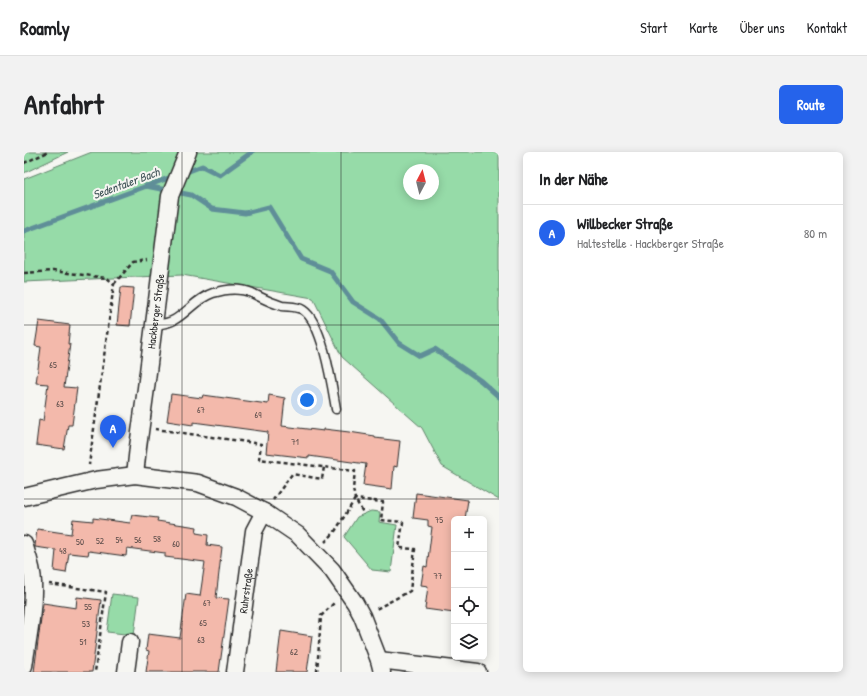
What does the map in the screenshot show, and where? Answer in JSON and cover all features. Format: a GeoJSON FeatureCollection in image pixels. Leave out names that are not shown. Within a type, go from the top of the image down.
{"type":"FeatureCollection","features":[{"type":"Feature","properties":{"kind":"street","name":"Hackberger Straße"},"geometry":{"type":"LineString","coordinates":[[135,475],[170,196],[188,152]]}},
{"type":"Feature","properties":{"kind":"street"},"geometry":{"type":"LineString","coordinates":[[24,497],[87,482],[135,475],[198,483],[236,497],[264,512],[298,535],[332,570],[362,616],[380,666],[478,672]]}},
{"type":"Feature","properties":{"kind":"street","name":"Ruhrstraße"},"geometry":{"type":"LineString","coordinates":[[235,672],[254,531],[264,512]]}},
{"type":"Feature","properties":{"kind":"street"},"geometry":{"type":"LineString","coordinates":[[24,544],[29,558],[33,582],[32,605],[24,666]]}},
{"type":"Feature","properties":{"kind":"street"},"geometry":{"type":"LineString","coordinates":[[126,672],[130,642]]}},
{"type":"Feature","properties":{"kind":"lane"},"geometry":{"type":"LineString","coordinates":[[153,325],[166,324],[174,320],[196,302],[212,293],[230,290],[240,289],[282,306],[295,307],[303,310],[310,317],[323,345],[336,409]]}},
{"type":"Feature","properties":{"kind":"path"},"geometry":{"type":"LineString","coordinates":[[24,163],[48,152]]}},
{"type":"Feature","properties":{"kind":"path"},"geometry":{"type":"LineString","coordinates":[[87,482],[114,284],[133,262],[163,251]]}},
{"type":"Feature","properties":{"kind":"path"},"geometry":{"type":"LineString","coordinates":[[24,273],[53,271],[107,278],[114,284]]}},
{"type":"Feature","properties":{"kind":"path"},"geometry":{"type":"LineString","coordinates":[[141,426],[261,444],[259,459],[355,471],[353,489],[355,499],[364,514]]}},
{"type":"Feature","properties":{"kind":"path"},"geometry":{"type":"LineString","coordinates":[[264,512],[292,474],[322,479],[324,467]]}},
{"type":"Feature","properties":{"kind":"path"},"geometry":{"type":"LineString","coordinates":[[315,552],[334,533],[355,499]]}},
{"type":"Feature","properties":{"kind":"path"},"geometry":{"type":"LineString","coordinates":[[355,499],[384,502],[381,520],[402,522],[399,548],[415,549],[410,591],[362,616]]}},
{"type":"Feature","properties":{"kind":"path"},"geometry":{"type":"LineString","coordinates":[[33,582],[106,592],[96,672]]}},
{"type":"Feature","properties":{"kind":"path"},"geometry":{"type":"LineString","coordinates":[[317,672],[322,616],[346,590]]}},
{"type":"Feature","properties":{"kind":"green space"},"geometry":{"type":"Polygon","coordinates":[[[24,152],[68,152],[24,173],[24,152]]]}},
{"type":"Feature","properties":{"kind":"green space"},"geometry":{"type":"Polygon","coordinates":[[[92,152],[499,152],[499,500],[442,466],[422,428],[342,357],[313,298],[182,275],[24,282],[24,179],[92,152]]]}},
{"type":"Feature","properties":{"kind":"green space"},"geometry":{"type":"Polygon","coordinates":[[[371,511],[380,512],[379,522],[397,525],[391,572],[372,570],[344,537],[357,517],[371,511]]]}},
{"type":"Feature","properties":{"kind":"green space"},"geometry":{"type":"Polygon","coordinates":[[[112,594],[139,597],[134,635],[107,632],[112,594]]]}},
{"type":"Feature","properties":{"kind":"building"},"geometry":{"type":"Polygon","coordinates":[[[121,287],[134,288],[130,326],[117,325],[121,287]]]}},
{"type":"Feature","properties":{"kind":"building"},"geometry":{"type":"Polygon","coordinates":[[[39,321],[70,325],[68,344],[70,344],[64,387],[77,388],[72,425],[68,425],[64,449],[36,445],[39,420],[43,421],[48,384],[36,383],[41,347],[35,346],[39,321]]]}},
{"type":"Feature","properties":{"kind":"building"},"geometry":{"type":"Polygon","coordinates":[[[171,394],[202,398],[203,395],[268,404],[269,395],[285,398],[282,426],[324,431],[324,429],[349,432],[375,436],[375,438],[400,441],[397,467],[394,466],[392,489],[363,485],[366,464],[309,456],[309,458],[266,453],[268,432],[193,422],[193,425],[167,421],[171,394]]]}},
{"type":"Feature","properties":{"kind":"building"},"geometry":{"type":"Polygon","coordinates":[[[416,493],[468,500],[465,516],[451,516],[451,613],[425,609],[428,586],[421,585],[424,566],[427,567],[432,527],[428,526],[428,520],[413,518],[416,493]]]}},
{"type":"Feature","properties":{"kind":"building"},"geometry":{"type":"Polygon","coordinates":[[[132,515],[158,518],[157,521],[197,527],[196,533],[208,535],[207,545],[222,547],[216,598],[229,599],[219,672],[146,672],[149,651],[146,650],[148,634],[180,638],[186,594],[200,596],[205,562],[165,557],[165,553],[127,548],[126,556],[89,551],[88,555],[69,553],[66,573],[54,571],[56,550],[35,547],[37,529],[71,534],[73,519],[93,521],[93,518],[130,523],[132,515]]]}},
{"type":"Feature","properties":{"kind":"building"},"geometry":{"type":"Polygon","coordinates":[[[77,597],[101,600],[92,672],[34,672],[43,603],[76,608],[77,597]]]}},
{"type":"Feature","properties":{"kind":"building"},"geometry":{"type":"Polygon","coordinates":[[[281,631],[312,636],[307,672],[276,672],[281,631]]]}},
{"type":"Feature","properties":{"kind":"waterway","name":"Sedentaler Bach"},"geometry":{"type":"LineString","coordinates":[[184,173],[202,166],[220,175],[252,152]]}},
{"type":"Feature","properties":{"kind":"waterway","name":"Sedentaler Bach"},"geometry":{"type":"LineString","coordinates":[[24,231],[174,176]]}},
{"type":"Feature","properties":{"kind":"waterway"},"geometry":{"type":"LineString","coordinates":[[146,186],[191,195],[212,209],[245,213],[269,207],[301,259],[330,271],[353,302],[380,319],[399,343],[420,356],[435,349],[481,381],[499,397]]}},
{"type":"Feature","properties":{"kind":"place","name":"Willbecker Straße"},"geometry":{"type":"Point","coordinates":[113,448]}}]}
